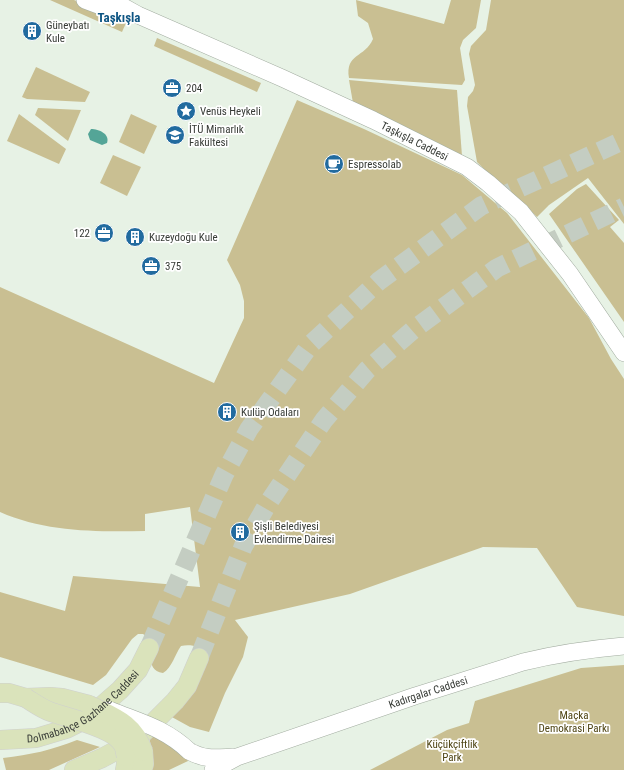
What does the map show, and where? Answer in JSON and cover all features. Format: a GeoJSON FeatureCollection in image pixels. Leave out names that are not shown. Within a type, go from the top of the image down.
{"type":"FeatureCollection","features":[{"type":"Feature","properties":{"kind":"main road","name":"Taşkışla Caddesi"},"geometry":{"type":"LineString","coordinates":[[86,0],[117,12],[138,15]]}},
{"type":"Feature","properties":{"kind":"main road","name":"Taşkışla Caddesi"},"geometry":{"type":"LineString","coordinates":[[111,0],[138,15],[282,78],[467,167],[521,212],[570,274],[624,353]]}},
{"type":"Feature","properties":{"kind":"main road","name":"Kadırgalar Caddesi"},"geometry":{"type":"LineString","coordinates":[[237,757],[415,696],[523,662],[624,646]]}},
{"type":"Feature","properties":{"kind":"main road","name":"Dolmabahçe Gazhane Caddesi"},"geometry":{"type":"LineString","coordinates":[[0,740],[36,738],[66,730],[88,718],[120,690],[138,670],[149,648]]}},
{"type":"Feature","properties":{"kind":"main road"},"geometry":{"type":"LineString","coordinates":[[74,770],[102,758],[132,742],[145,731],[188,686],[199,658]]}},
{"type":"Feature","properties":{"kind":"main road"},"geometry":{"type":"LineString","coordinates":[[0,751],[16,751],[55,745],[73,736],[91,721],[120,690]]}},
{"type":"Feature","properties":{"kind":"main road"},"geometry":{"type":"LineString","coordinates":[[9,692],[62,698],[111,710],[161,730],[198,756],[207,758],[237,757]]}},
{"type":"Feature","properties":{"kind":"main road"},"geometry":{"type":"LineString","coordinates":[[9,692],[44,709],[101,729],[118,738],[122,742],[131,759],[144,764],[142,770]]}},
{"type":"Feature","properties":{"kind":"main road"},"geometry":{"type":"LineString","coordinates":[[89,704],[127,726],[136,735],[131,759]]}},
{"type":"Feature","properties":{"kind":"main road"},"geometry":{"type":"LineString","coordinates":[[213,770],[237,757]]}},
{"type":"Feature","properties":{"kind":"green space"},"geometry":{"type":"Polygon","coordinates":[[[50,0],[74,0],[126,23],[122,32],[50,0]]]}},
{"type":"Feature","properties":{"kind":"green space"},"geometry":{"type":"Polygon","coordinates":[[[356,0],[444,24],[451,0],[481,0],[476,28],[463,40],[460,48],[465,80],[462,85],[349,78],[350,64],[356,56],[370,45],[373,39],[368,23],[358,16],[356,0]]]}},
{"type":"Feature","properties":{"kind":"green space"},"geometry":{"type":"Polygon","coordinates":[[[491,0],[624,0],[624,224],[588,178],[549,205],[537,217],[477,162],[467,106],[468,97],[473,91],[475,85],[469,54],[471,46],[486,30],[491,0]]]}},
{"type":"Feature","properties":{"kind":"green space"},"geometry":{"type":"Polygon","coordinates":[[[157,38],[261,83],[257,92],[154,46],[157,38]]]}},
{"type":"Feature","properties":{"kind":"green space"},"geometry":{"type":"Polygon","coordinates":[[[36,67],[90,92],[85,102],[27,99],[22,97],[36,67]]]}},
{"type":"Feature","properties":{"kind":"green space"},"geometry":{"type":"Polygon","coordinates":[[[349,80],[457,90],[462,156],[353,103],[349,80]]]}},
{"type":"Feature","properties":{"kind":"green space"},"geometry":{"type":"Polygon","coordinates":[[[297,100],[364,129],[462,175],[507,213],[589,318],[611,359],[624,379],[624,616],[577,607],[537,548],[483,547],[350,594],[235,620],[248,637],[243,657],[225,693],[209,732],[190,727],[170,716],[207,654],[199,647],[188,645],[181,646],[166,671],[163,673],[158,672],[154,669],[151,660],[152,640],[143,634],[138,634],[132,639],[106,675],[93,685],[0,657],[0,592],[65,611],[73,576],[200,587],[190,507],[145,514],[145,531],[90,531],[53,527],[17,519],[0,512],[0,287],[214,383],[244,318],[244,301],[240,285],[227,260],[297,100]]]}},
{"type":"Feature","properties":{"kind":"green space"},"geometry":{"type":"Polygon","coordinates":[[[38,108],[81,110],[68,141],[35,115],[38,108]]]}},
{"type":"Feature","properties":{"kind":"green space"},"geometry":{"type":"Polygon","coordinates":[[[19,114],[66,149],[59,164],[7,141],[19,114]]]}},
{"type":"Feature","properties":{"kind":"green space"},"geometry":{"type":"Polygon","coordinates":[[[131,114],[157,126],[144,154],[119,142],[131,114]]]}},
{"type":"Feature","properties":{"kind":"green space"},"geometry":{"type":"Polygon","coordinates":[[[113,155],[141,167],[127,196],[100,183],[113,155]]]}},
{"type":"Feature","properties":{"kind":"green space"},"geometry":{"type":"Polygon","coordinates":[[[586,184],[619,220],[610,227],[624,243],[624,322],[549,214],[577,189],[586,184]]]}},
{"type":"Feature","properties":{"kind":"green space","name":"Maçka Demokrasi Parkı"},"geometry":{"type":"Polygon","coordinates":[[[624,665],[624,770],[370,770],[447,730],[469,723],[475,701],[581,668],[624,665]]]}},
{"type":"Feature","properties":{"kind":"green space"},"geometry":{"type":"Polygon","coordinates":[[[146,728],[184,754],[188,761],[169,770],[150,770],[151,749],[146,728]]]}},
{"type":"Feature","properties":{"kind":"green space"},"geometry":{"type":"Polygon","coordinates":[[[77,740],[100,747],[49,770],[6,770],[3,758],[41,752],[77,740]]]}},
{"type":"Feature","properties":{"kind":"water"},"geometry":{"type":"Polygon","coordinates":[[[91,129],[103,133],[107,137],[107,143],[102,145],[90,140],[88,134],[91,129]]]}},
{"type":"Feature","properties":{"kind":"tunnel"},"geometry":{"type":"LineString","coordinates":[[149,648],[224,475],[249,429],[310,345],[379,281],[481,206],[624,140]]}},
{"type":"Feature","properties":{"kind":"tunnel"},"geometry":{"type":"LineString","coordinates":[[199,658],[243,547],[267,505],[324,420],[367,370],[413,330],[497,268],[624,207]]}},
{"type":"Feature","properties":{"kind":"place","name":"Güneybatı Kule"},"geometry":{"type":"Point","coordinates":[32,31]}},
{"type":"Feature","properties":{"kind":"place","name":"204"},"geometry":{"type":"Point","coordinates":[172,88]}},
{"type":"Feature","properties":{"kind":"place","name":"Venüs Heykeli"},"geometry":{"type":"Point","coordinates":[186,111]}},
{"type":"Feature","properties":{"kind":"place","name":"İTÜ Mimarlık Fakültesi"},"geometry":{"type":"Point","coordinates":[175,135]}},
{"type":"Feature","properties":{"kind":"place","name":"Espressolab"},"geometry":{"type":"Point","coordinates":[334,164]}},
{"type":"Feature","properties":{"kind":"place","name":"122"},"geometry":{"type":"Point","coordinates":[104,233]}},
{"type":"Feature","properties":{"kind":"place","name":"Kuzeydoğu Kule"},"geometry":{"type":"Point","coordinates":[135,237]}},
{"type":"Feature","properties":{"kind":"place","name":"375"},"geometry":{"type":"Point","coordinates":[151,266]}},
{"type":"Feature","properties":{"kind":"place","name":"Kulüp Odaları"},"geometry":{"type":"Point","coordinates":[227,412]}},
{"type":"Feature","properties":{"kind":"place","name":"Şişli Belediyesi Evlendirme Dairesi"},"geometry":{"type":"Point","coordinates":[240,532]}},
{"type":"Feature","properties":{"kind":"district","name":"Taşkışla"},"geometry":{"type":"Point","coordinates":[119,17]}},
{"type":"Feature","properties":{"kind":"park label","name":"Küçükçiftlik Park"},"geometry":{"type":"Point","coordinates":[452,750]}}]}
